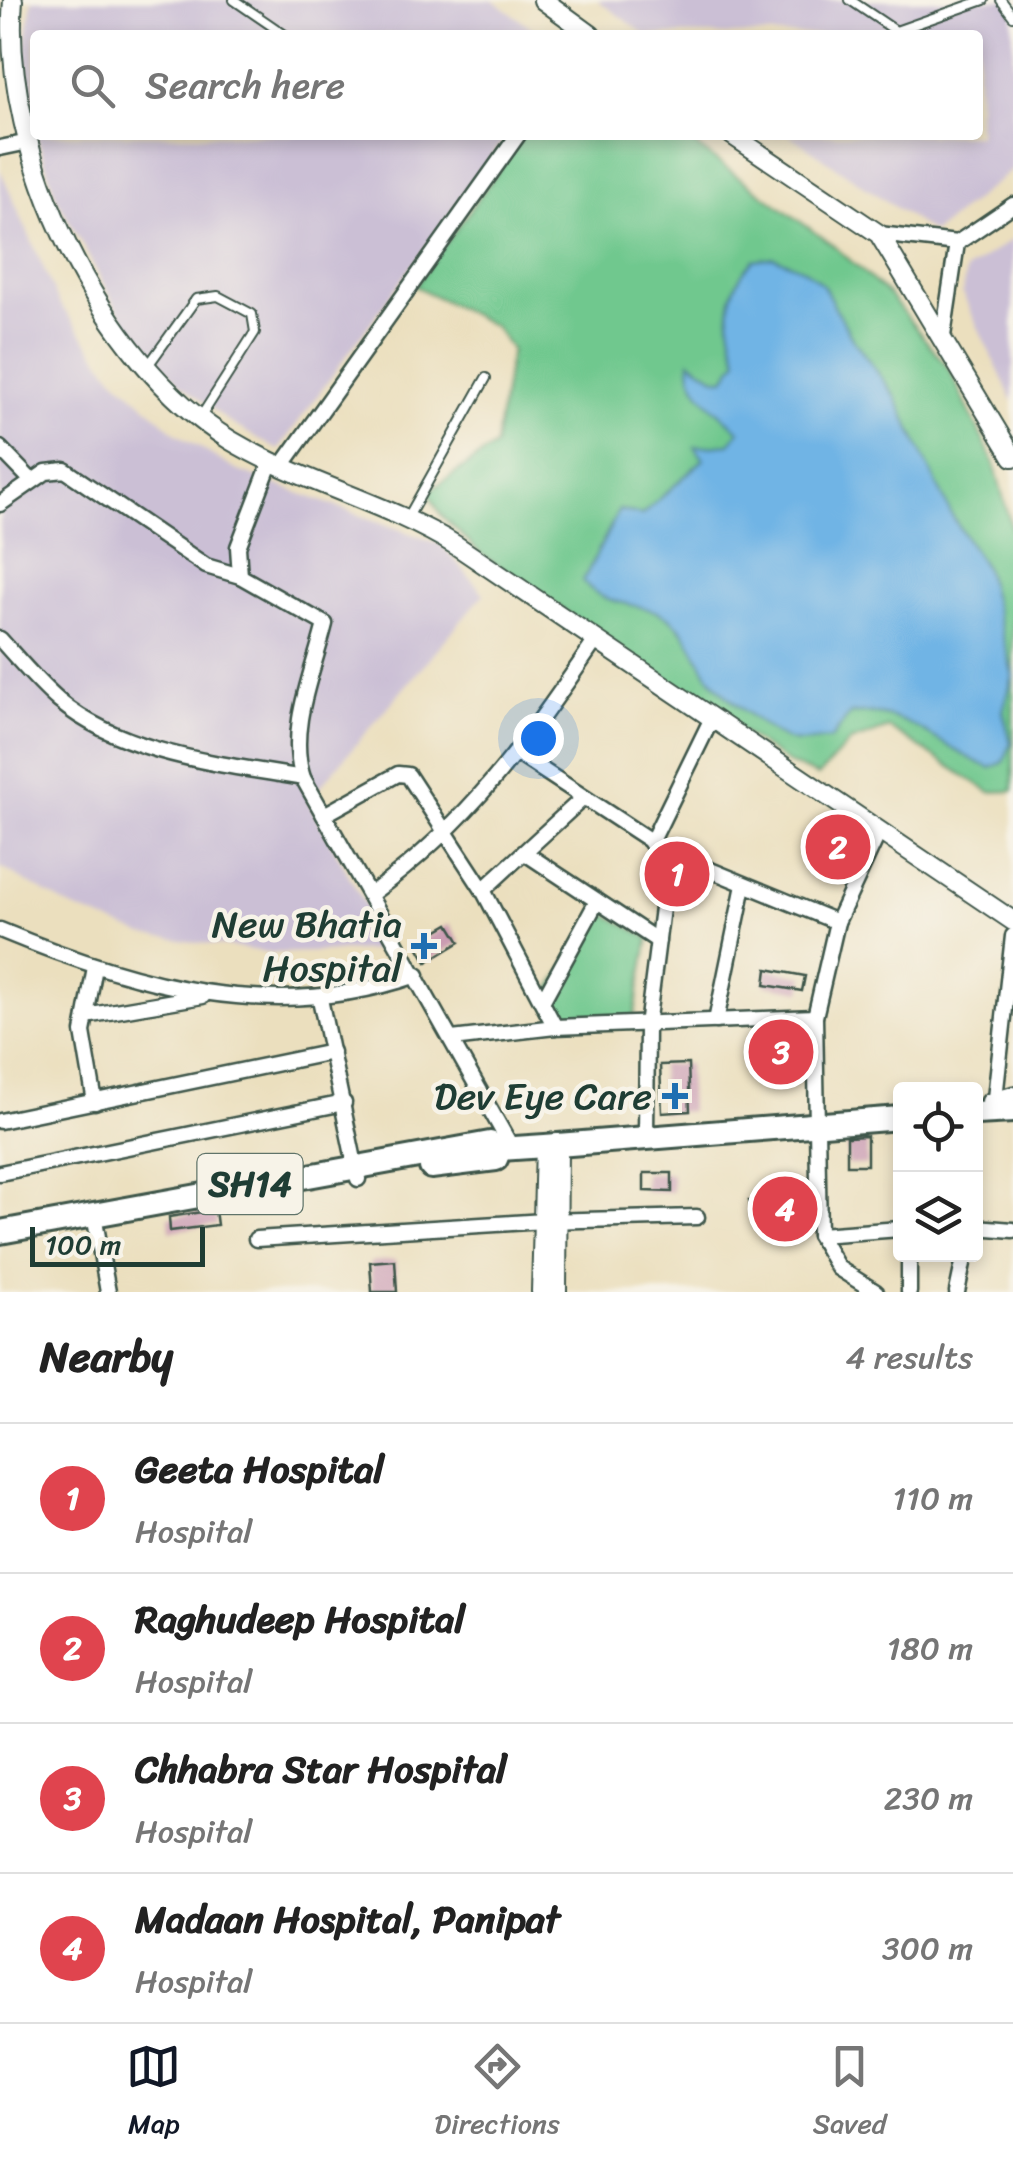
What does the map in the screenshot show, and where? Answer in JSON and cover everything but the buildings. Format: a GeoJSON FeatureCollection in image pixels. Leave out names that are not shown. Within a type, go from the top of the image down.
{"type":"FeatureCollection","features":[{"type":"Feature","properties":{"kind":"main road","name":"SH14"},"geometry":{"type":"LineString","coordinates":[[1,1237],[357,1172],[496,1159],[506,1148],[893,1118]]}},
{"type":"Feature","properties":{"kind":"street"},"geometry":{"type":"LineString","coordinates":[[13,0],[8,54],[13,124],[10,146],[86,299],[145,370],[200,418],[276,464],[406,519],[457,546],[1013,920]]}},
{"type":"Feature","properties":{"kind":"street"},"geometry":{"type":"LineString","coordinates":[[543,0],[585,30]]}},
{"type":"Feature","properties":{"kind":"street"},"geometry":{"type":"LineString","coordinates":[[240,576],[238,547],[276,464],[514,140]]}},
{"type":"Feature","properties":{"kind":"street"},"geometry":{"type":"LineString","coordinates":[[739,140],[879,234],[1013,456]]}},
{"type":"Feature","properties":{"kind":"street"},"geometry":{"type":"LineString","coordinates":[[879,234],[956,243],[1013,205]]}},
{"type":"Feature","properties":{"kind":"street"},"geometry":{"type":"LineString","coordinates":[[944,336],[956,243]]}},
{"type":"Feature","properties":{"kind":"street"},"geometry":{"type":"LineString","coordinates":[[0,448],[32,481]]}},
{"type":"Feature","properties":{"kind":"street"},"geometry":{"type":"LineString","coordinates":[[0,504],[51,470],[65,470],[206,566],[240,576],[325,624],[297,734],[295,754],[302,778],[417,975],[506,1148]]}},
{"type":"Feature","properties":{"kind":"street"},"geometry":{"type":"LineString","coordinates":[[0,639],[57,700],[104,729],[148,745],[302,778]]}},
{"type":"Feature","properties":{"kind":"street"},"geometry":{"type":"LineString","coordinates":[[370,894],[448,833],[518,754],[596,640]]}},
{"type":"Feature","properties":{"kind":"street"},"geometry":{"type":"LineString","coordinates":[[651,844],[712,718]]}},
{"type":"Feature","properties":{"kind":"street"},"geometry":{"type":"LineString","coordinates":[[518,754],[651,844],[837,922]]}},
{"type":"Feature","properties":{"kind":"street"},"geometry":{"type":"LineString","coordinates":[[324,815],[403,774],[413,781],[483,890],[555,1028]]}},
{"type":"Feature","properties":{"kind":"street"},"geometry":{"type":"LineString","coordinates":[[483,890],[582,799]]}},
{"type":"Feature","properties":{"kind":"street"},"geometry":{"type":"LineString","coordinates":[[876,1292],[838,1268],[819,1235],[815,1017],[837,922],[879,832]]}},
{"type":"Feature","properties":{"kind":"street"},"geometry":{"type":"LineString","coordinates":[[525,853],[658,941]]}},
{"type":"Feature","properties":{"kind":"street"},"geometry":{"type":"LineString","coordinates":[[646,1137],[647,1026],[669,853]]}},
{"type":"Feature","properties":{"kind":"street"},"geometry":{"type":"LineString","coordinates":[[716,1021],[744,885]]}},
{"type":"Feature","properties":{"kind":"street"},"geometry":{"type":"LineString","coordinates":[[543,1000],[596,903]]}},
{"type":"Feature","properties":{"kind":"street"},"geometry":{"type":"LineString","coordinates":[[0,930],[95,967],[216,994],[320,999],[375,990],[417,975]]}},
{"type":"Feature","properties":{"kind":"street"},"geometry":{"type":"LineString","coordinates":[[1004,1104],[1013,936]]}},
{"type":"Feature","properties":{"kind":"street"},"geometry":{"type":"LineString","coordinates":[[95,967],[84,1052],[95,1102]]}},
{"type":"Feature","properties":{"kind":"street"},"geometry":{"type":"LineString","coordinates":[[86,1016],[216,994]]}},
{"type":"Feature","properties":{"kind":"street"},"geometry":{"type":"LineString","coordinates":[[320,999],[357,1172]]}},
{"type":"Feature","properties":{"kind":"street"},"geometry":{"type":"LineString","coordinates":[[452,1040],[555,1028],[815,1017]]}},
{"type":"Feature","properties":{"kind":"street"},"geometry":{"type":"LineString","coordinates":[[0,1121],[332,1052]]}},
{"type":"Feature","properties":{"kind":"street"},"geometry":{"type":"LineString","coordinates":[[1004,1104],[1013,1094]]}},
{"type":"Feature","properties":{"kind":"street"},"geometry":{"type":"LineString","coordinates":[[0,1172],[344,1104]]}},
{"type":"Feature","properties":{"kind":"street"},"geometry":{"type":"LineString","coordinates":[[983,1116],[994,1122],[1013,1121]]}},
{"type":"Feature","properties":{"kind":"street"},"geometry":{"type":"LineString","coordinates":[[551,1146],[551,1220],[557,1292]]}},
{"type":"Feature","properties":{"kind":"street"},"geometry":{"type":"LineString","coordinates":[[256,1238],[551,1220],[697,1217]]}},
{"type":"Feature","properties":{"kind":"street"},"geometry":{"type":"LineString","coordinates":[[541,1292],[551,1220]]}},
{"type":"Feature","properties":{"kind":"street"},"geometry":{"type":"LineString","coordinates":[[96,1222],[108,1292]]}},
{"type":"Feature","properties":{"kind":"street"},"geometry":{"type":"LineString","coordinates":[[983,1228],[1013,1230]]}},
{"type":"Feature","properties":{"kind":"street"},"geometry":{"type":"LineString","coordinates":[[819,1235],[893,1230]]}},
{"type":"Feature","properties":{"kind":"street"},"geometry":{"type":"LineString","coordinates":[[909,1262],[909,1292]]}},
{"type":"Feature","properties":{"kind":"street"},"geometry":{"type":"LineString","coordinates":[[958,1292],[964,1262]]}},
{"type":"Feature","properties":{"kind":"lane"},"geometry":{"type":"LineString","coordinates":[[234,0],[278,30]]}},
{"type":"Feature","properties":{"kind":"lane"},"geometry":{"type":"LineString","coordinates":[[850,0],[895,30]]}},
{"type":"Feature","properties":{"kind":"lane"},"geometry":{"type":"LineString","coordinates":[[899,30],[984,0]]}},
{"type":"Feature","properties":{"kind":"lane"},"geometry":{"type":"LineString","coordinates":[[1000,0],[1013,16]]}},
{"type":"Feature","properties":{"kind":"lane"},"geometry":{"type":"LineString","coordinates":[[145,370],[196,300],[218,296],[252,314],[254,332],[200,418]]}},
{"type":"Feature","properties":{"kind":"lane"},"geometry":{"type":"LineString","coordinates":[[406,519],[486,378]]}},
{"type":"Feature","properties":{"kind":"shaded area"},"geometry":{"type":"Polygon","coordinates":[[[32,0],[493,0],[535,30],[30,30],[30,90],[25,49],[32,0]]]}},
{"type":"Feature","properties":{"kind":"shaded area"},"geometry":{"type":"Polygon","coordinates":[[[597,0],[1013,0],[1013,169],[933,233],[796,140],[983,140],[983,30],[639,30],[597,0]]]}},
{"type":"Feature","properties":{"kind":"shaded area"},"geometry":{"type":"Polygon","coordinates":[[[38,140],[503,140],[278,450],[232,424],[179,383],[125,323],[56,197],[38,140]]]}},
{"type":"Feature","properties":{"kind":"shaded area"},"geometry":{"type":"Polygon","coordinates":[[[0,169],[59,303],[113,376],[176,433],[236,470],[442,545],[484,594],[308,801],[390,950],[274,953],[143,935],[71,907],[0,867],[0,169]]]}},
{"type":"Feature","properties":{"kind":"shaded area"},"geometry":{"type":"Polygon","coordinates":[[[1013,239],[1013,402],[962,293],[966,270],[1013,239]]]}},
{"type":"Feature","properties":{"kind":"green space"},"geometry":{"type":"Polygon","coordinates":[[[520,140],[688,140],[834,246],[889,295],[949,369],[994,463],[1013,533],[1013,791],[990,792],[889,728],[850,742],[818,776],[789,764],[481,554],[441,515],[428,492],[495,446],[511,349],[494,326],[415,286],[520,140]]]}},
{"type":"Feature","properties":{"kind":"green space"},"geometry":{"type":"Polygon","coordinates":[[[602,912],[649,938],[634,1017],[568,1020],[549,991],[602,912]]]}},
{"type":"Feature","properties":{"kind":"water"},"geometry":{"type":"Polygon","coordinates":[[[774,257],[804,269],[823,285],[852,338],[895,396],[952,516],[985,568],[1013,676],[1003,711],[1011,743],[1004,762],[991,768],[907,723],[870,713],[850,714],[831,739],[796,742],[783,737],[722,691],[677,624],[650,609],[600,595],[583,581],[619,510],[642,515],[704,459],[695,447],[730,444],[739,431],[699,392],[690,361],[716,378],[725,378],[738,359],[729,318],[732,295],[753,260],[774,257]]]}},
{"type":"Feature","properties":{"kind":"place","name":"Raghudeep Hospital"},"geometry":{"type":"Point","coordinates":[838,847]}},
{"type":"Feature","properties":{"kind":"place","name":"Geeta Hospital"},"geometry":{"type":"Point","coordinates":[677,874]}},
{"type":"Feature","properties":{"kind":"place","name":"New Bhatia Hospital"},"geometry":{"type":"Point","coordinates":[424,946]}},
{"type":"Feature","properties":{"kind":"place","name":"Chhabra Star Hospital"},"geometry":{"type":"Point","coordinates":[781,1052]}},
{"type":"Feature","properties":{"kind":"place","name":"Dev Eye Care"},"geometry":{"type":"Point","coordinates":[675,1096]}},
{"type":"Feature","properties":{"kind":"place","name":"Madaan Hospital, Panipat"},"geometry":{"type":"Point","coordinates":[785,1209]}}]}
